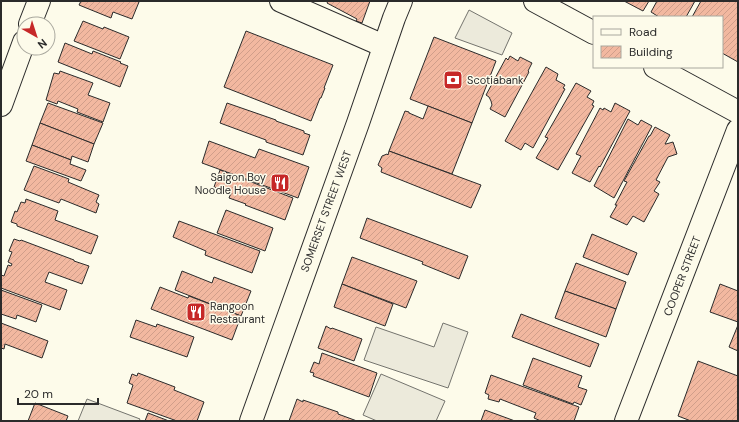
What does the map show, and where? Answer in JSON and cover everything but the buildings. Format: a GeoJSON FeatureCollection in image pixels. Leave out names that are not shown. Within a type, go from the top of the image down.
{"type":"FeatureCollection","features":[{"type":"Feature","properties":{"kind":"main road"},"geometry":{"type":"LineString","coordinates":[[33,16],[39,1]]}},
{"type":"Feature","properties":{"kind":"main road"},"geometry":{"type":"LineString","coordinates":[[281,1],[384,46]]}},
{"type":"Feature","properties":{"kind":"main road","name":"SOMERSET STREET WEST"},"geometry":{"type":"LineString","coordinates":[[251,421],[401,1]]}},
{"type":"Feature","properties":{"kind":"main road"},"geometry":{"type":"LineString","coordinates":[[535,1],[593,33]]}},
{"type":"Feature","properties":{"kind":"main road"},"geometry":{"type":"LineString","coordinates":[[1,105],[19,56]]}},
{"type":"Feature","properties":{"kind":"main road"},"geometry":{"type":"LineString","coordinates":[[657,68],[738,112]]}},
{"type":"Feature","properties":{"kind":"main road","name":"COOPER STREET"},"geometry":{"type":"LineString","coordinates":[[626,421],[738,130]]}},
{"type":"Feature","properties":{"kind":"shaded area"},"geometry":{"type":"Polygon","coordinates":[[[469,10],[512,33],[502,55],[455,38],[469,10]]]}},
{"type":"Feature","properties":{"kind":"shaded area"},"geometry":{"type":"Polygon","coordinates":[[[443,323],[468,332],[448,388],[364,360],[376,327],[434,347],[443,323]]]}},
{"type":"Feature","properties":{"kind":"shaded area"},"geometry":{"type":"Polygon","coordinates":[[[381,374],[445,401],[436,421],[377,421],[363,415],[381,374]]]}},
{"type":"Feature","properties":{"kind":"shaded area"},"geometry":{"type":"Polygon","coordinates":[[[87,399],[140,419],[139,421],[78,421],[87,399]]]}},
{"type":"Feature","properties":{"kind":"place","name":"Scotiabank"},"geometry":{"type":"Point","coordinates":[453,80]}},
{"type":"Feature","properties":{"kind":"place","name":"Saigon Boy Noodle House"},"geometry":{"type":"Point","coordinates":[280,183]}},
{"type":"Feature","properties":{"kind":"place","name":"Rangoon Restaurant"},"geometry":{"type":"Point","coordinates":[196,312]}}]}
